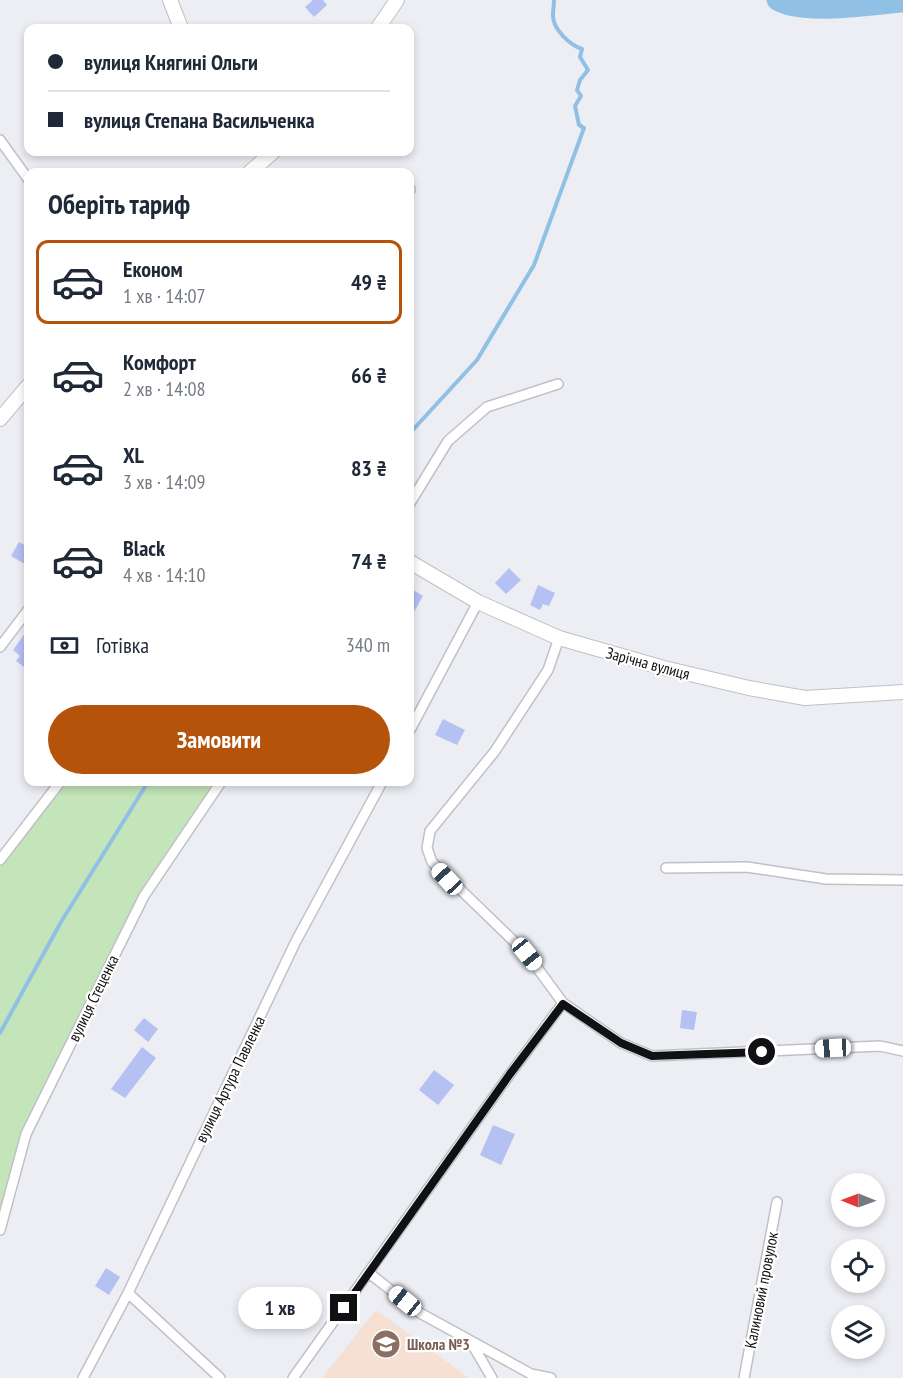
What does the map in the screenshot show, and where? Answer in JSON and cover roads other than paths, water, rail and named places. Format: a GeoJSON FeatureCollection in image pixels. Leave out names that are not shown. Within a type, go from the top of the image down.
{"type":"FeatureCollection","features":[{"type":"Feature","properties":{"kind":"street"},"geometry":{"type":"LineString","coordinates":[[170,0],[179,24]]}},
{"type":"Feature","properties":{"kind":"street"},"geometry":{"type":"LineString","coordinates":[[381,24],[397,0]]}},
{"type":"Feature","properties":{"kind":"street"},"geometry":{"type":"LineString","coordinates":[[1,144],[24,174]]}},
{"type":"Feature","properties":{"kind":"street"},"geometry":{"type":"LineString","coordinates":[[254,168],[267,156]]}},
{"type":"Feature","properties":{"kind":"street"},"geometry":{"type":"LineString","coordinates":[[414,496],[448,441],[487,408],[558,384]]}},
{"type":"Feature","properties":{"kind":"street"},"geometry":{"type":"LineString","coordinates":[[0,419],[24,391]]}},
{"type":"Feature","properties":{"kind":"street","name":"Зарічна вулиця"},"geometry":{"type":"LineString","coordinates":[[414,564],[478,602],[559,638],[664,668],[749,688],[805,698],[903,692]]}},
{"type":"Feature","properties":{"kind":"street"},"geometry":{"type":"LineString","coordinates":[[414,722],[478,602]]}},
{"type":"Feature","properties":{"kind":"street"},"geometry":{"type":"LineString","coordinates":[[0,647],[24,615]]}},
{"type":"Feature","properties":{"kind":"street"},"geometry":{"type":"LineString","coordinates":[[559,638],[548,670],[495,751],[430,831],[427,848],[432,862],[527,954],[563,1004],[621,1043],[652,1056],[880,1046],[903,1051]]}},
{"type":"Feature","properties":{"kind":"street"},"geometry":{"type":"LineString","coordinates":[[0,860],[57,786]]}},
{"type":"Feature","properties":{"kind":"street","name":"вулиця Стеценка"},"geometry":{"type":"LineString","coordinates":[[0,1230],[26,1134],[144,896],[218,786]]}},
{"type":"Feature","properties":{"kind":"street","name":"вулиця Артура Павленка"},"geometry":{"type":"LineString","coordinates":[[83,1378],[128,1293],[296,941],[380,786]]}},
{"type":"Feature","properties":{"kind":"street"},"geometry":{"type":"LineString","coordinates":[[666,868],[747,867],[826,879],[903,880]]}},
{"type":"Feature","properties":{"kind":"street"},"geometry":{"type":"LineString","coordinates":[[293,1378],[510,1074],[563,1004]]}},
{"type":"Feature","properties":{"kind":"street","name":"Калиновий провулок"},"geometry":{"type":"LineString","coordinates":[[744,1378],[777,1202]]}},
{"type":"Feature","properties":{"kind":"street"},"geometry":{"type":"LineString","coordinates":[[369,1273],[420,1313],[530,1376],[551,1378]]}},
{"type":"Feature","properties":{"kind":"street"},"geometry":{"type":"LineString","coordinates":[[128,1293],[220,1378]]}},
{"type":"Feature","properties":{"kind":"street"},"geometry":{"type":"LineString","coordinates":[[471,1342],[492,1378]]}},
{"type":"Feature","properties":{"kind":"waterway"},"geometry":{"type":"LineString","coordinates":[[414,429],[477,360],[534,265],[584,128],[579,125],[575,106],[581,96],[577,90],[580,80],[588,70],[580,57],[582,49],[567,40],[555,25],[554,0]]}},
{"type":"Feature","properties":{"kind":"waterway"},"geometry":{"type":"LineString","coordinates":[[777,0],[789,5],[820,8],[903,2]]}},
{"type":"Feature","properties":{"kind":"waterway"},"geometry":{"type":"LineString","coordinates":[[0,1033],[61,922],[146,786]]}},
{"type":"Feature","properties":{"kind":"place","name":"Школа №3"},"geometry":{"type":"Point","coordinates":[386,1344]}}]}
